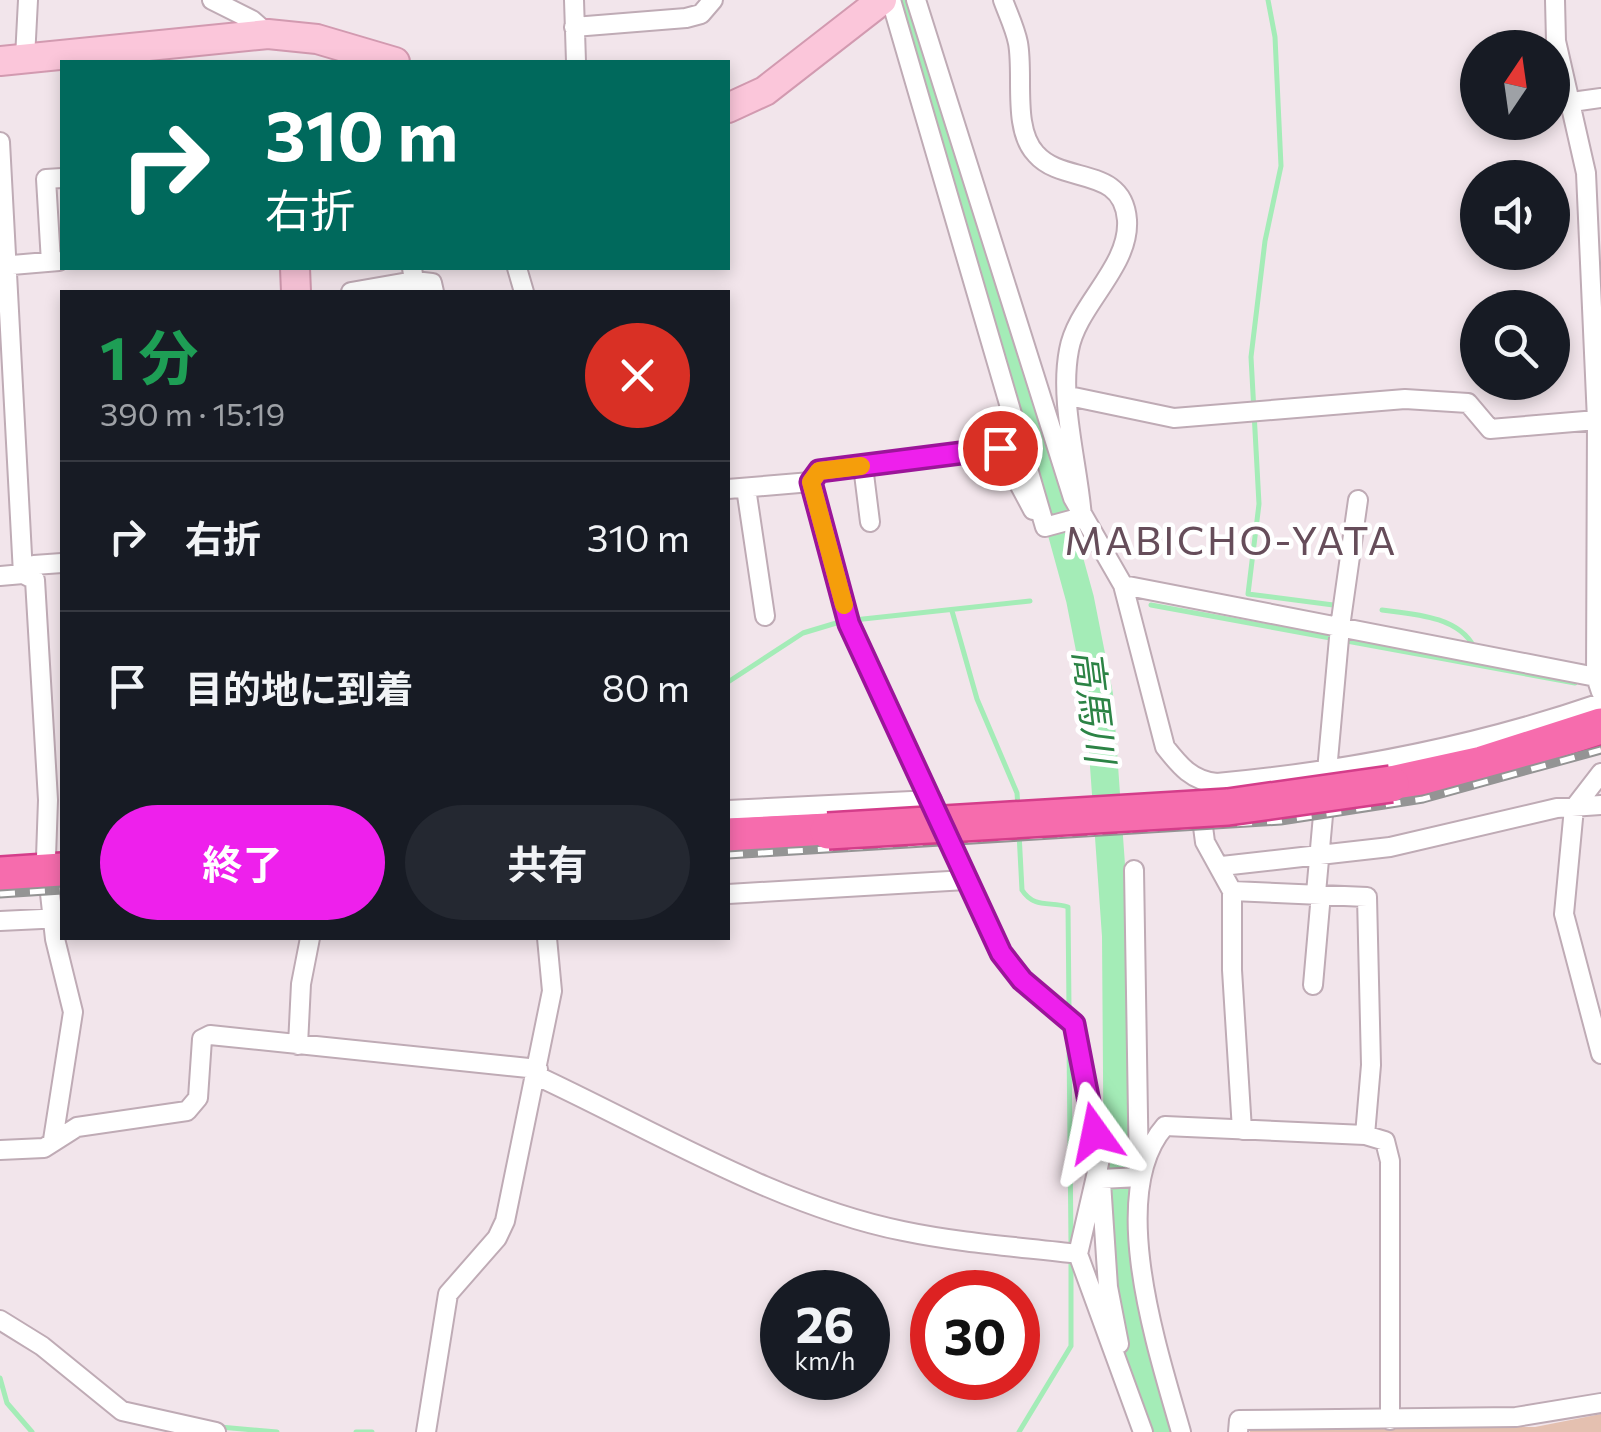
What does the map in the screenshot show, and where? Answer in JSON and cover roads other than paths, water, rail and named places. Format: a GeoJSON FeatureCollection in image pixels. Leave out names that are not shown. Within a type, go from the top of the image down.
{"type":"FeatureCollection","features":[{"type":"Feature","properties":{"kind":"highway"},"geometry":{"type":"LineString","coordinates":[[730,836],[1228,807],[1391,784],[1482,764],[1601,726]]}},
{"type":"Feature","properties":{"kind":"highway"},"geometry":{"type":"LineString","coordinates":[[0,875],[56,872]]}},
{"type":"Feature","properties":{"kind":"street"},"geometry":{"type":"LineString","coordinates":[[28,0],[12,59],[221,50],[268,34],[317,39],[388,60]]}},
{"type":"Feature","properties":{"kind":"street"},"geometry":{"type":"LineString","coordinates":[[212,0],[252,20],[268,34]]}},
{"type":"Feature","properties":{"kind":"street"},"geometry":{"type":"LineString","coordinates":[[574,0],[576,60]]}},
{"type":"Feature","properties":{"kind":"street"},"geometry":{"type":"LineString","coordinates":[[574,27],[686,18],[700,14],[713,0]]}},
{"type":"Feature","properties":{"kind":"street"},"geometry":{"type":"LineString","coordinates":[[730,107],[765,90],[882,0]]}},
{"type":"Feature","properties":{"kind":"street"},"geometry":{"type":"LineString","coordinates":[[891,0],[1048,526]]}},
{"type":"Feature","properties":{"kind":"street"},"geometry":{"type":"LineString","coordinates":[[916,0],[1078,518],[1123,585],[1165,747],[1181,768],[1201,782],[1328,770],[1447,748],[1601,703]]}},
{"type":"Feature","properties":{"kind":"street"},"geometry":{"type":"LineString","coordinates":[[1003,0],[1018,43],[1025,128],[1032,150],[1055,166],[1102,180],[1115,190],[1127,221],[1117,258],[1088,301],[1069,347],[1078,518]]}},
{"type":"Feature","properties":{"kind":"street"},"geometry":{"type":"LineString","coordinates":[[1123,585],[1341,623],[1599,685],[1597,420],[1586,174],[1556,40],[1555,0]]}},
{"type":"Feature","properties":{"kind":"street"},"geometry":{"type":"LineString","coordinates":[[1572,102],[1601,98]]}},
{"type":"Feature","properties":{"kind":"street"},"geometry":{"type":"LineString","coordinates":[[0,142],[5,265],[59,918],[0,921]]}},
{"type":"Feature","properties":{"kind":"street"},"geometry":{"type":"LineString","coordinates":[[5,265],[57,261],[46,179],[60,178]]}},
{"type":"Feature","properties":{"kind":"street"},"geometry":{"type":"LineString","coordinates":[[358,290],[413,274],[432,283],[434,290]]}},
{"type":"Feature","properties":{"kind":"street"},"geometry":{"type":"LineString","coordinates":[[1069,396],[1174,418],[1405,399],[1468,403],[1490,429],[1597,420]]}},
{"type":"Feature","properties":{"kind":"street"},"geometry":{"type":"LineString","coordinates":[[765,616],[737,488],[811,482],[819,471],[1000,448],[1048,526]]}},
{"type":"Feature","properties":{"kind":"street"},"geometry":{"type":"LineString","coordinates":[[863,466],[870,522]]}},
{"type":"Feature","properties":{"kind":"street"},"geometry":{"type":"LineString","coordinates":[[811,482],[848,620],[1001,953],[1022,980],[1074,1024],[1103,1172],[1108,1286],[1128,1384]]}},
{"type":"Feature","properties":{"kind":"street"},"geometry":{"type":"LineString","coordinates":[[1313,985],[1319,856],[1341,623],[1358,500]]}},
{"type":"Feature","properties":{"kind":"street"},"geometry":{"type":"LineString","coordinates":[[1048,526],[1078,518]]}},
{"type":"Feature","properties":{"kind":"street"},"geometry":{"type":"LineString","coordinates":[[30,577],[34,565],[60,562]]}},
{"type":"Feature","properties":{"kind":"street"},"geometry":{"type":"LineString","coordinates":[[0,576],[30,577]]}},
{"type":"Feature","properties":{"kind":"street"},"geometry":{"type":"LineString","coordinates":[[1601,774],[1574,808],[1564,914],[1601,1054]]}},
{"type":"Feature","properties":{"kind":"street"},"geometry":{"type":"LineString","coordinates":[[1201,782],[1204,842],[1222,866],[1232,891],[1232,970],[1242,1130]]}},
{"type":"Feature","properties":{"kind":"street"},"geometry":{"type":"LineString","coordinates":[[730,810],[932,800]]}},
{"type":"Feature","properties":{"kind":"street"},"geometry":{"type":"LineString","coordinates":[[1222,866],[1390,847],[1557,808],[1601,804]]}},
{"type":"Feature","properties":{"kind":"street"},"geometry":{"type":"LineString","coordinates":[[1134,870],[1135,1177],[1146,1307],[1181,1432]]}},
{"type":"Feature","properties":{"kind":"street"},"geometry":{"type":"LineString","coordinates":[[730,894],[966,880]]}},
{"type":"Feature","properties":{"kind":"street"},"geometry":{"type":"LineString","coordinates":[[1232,891],[1367,897],[1371,1065],[1364,1135]]}},
{"type":"Feature","properties":{"kind":"street"},"geometry":{"type":"LineString","coordinates":[[53,1140],[73,1012],[62,940]]}},
{"type":"Feature","properties":{"kind":"street"},"geometry":{"type":"LineString","coordinates":[[298,1044],[301,984],[310,940]]}},
{"type":"Feature","properties":{"kind":"street"},"geometry":{"type":"LineString","coordinates":[[426,1432],[444,1304],[452,1286],[502,1230],[552,991],[548,940]]}},
{"type":"Feature","properties":{"kind":"street"},"geometry":{"type":"LineString","coordinates":[[0,1150],[44,1148],[77,1128],[188,1111],[198,1098],[206,1036],[298,1044],[538,1072],[772,1188],[829,1208],[901,1231],[1078,1254]]}},
{"type":"Feature","properties":{"kind":"street"},"geometry":{"type":"LineString","coordinates":[[1135,1177],[1165,1126],[1364,1135],[1385,1140],[1390,1161],[1390,1420]]}},
{"type":"Feature","properties":{"kind":"street"},"geometry":{"type":"LineString","coordinates":[[1103,1172],[1135,1177]]}},
{"type":"Feature","properties":{"kind":"street"},"geometry":{"type":"LineString","coordinates":[[1103,1172],[1078,1254],[1143,1432]]}},
{"type":"Feature","properties":{"kind":"street"},"geometry":{"type":"LineString","coordinates":[[0,1320],[42,1346],[122,1411],[216,1432]]}},
{"type":"Feature","properties":{"kind":"street"},"geometry":{"type":"LineString","coordinates":[[1238,1432],[1239,1420],[1516,1417],[1601,1403]]}},
{"type":"Feature","properties":{"kind":"waterway","name":"高馬川"},"geometry":{"type":"LineString","coordinates":[[903,0],[1001,312],[1080,599],[1099,695],[1116,936],[1118,1209],[1132,1332],[1162,1432]]}},
{"type":"Feature","properties":{"kind":"waterway"},"geometry":{"type":"LineString","coordinates":[[1268,0],[1275,37],[1281,166],[1265,241],[1251,357],[1259,504],[1248,594],[1341,606]]}},
{"type":"Feature","properties":{"kind":"waterway","name":"高馬川"},"geometry":{"type":"LineString","coordinates":[[1074,599],[1087,599]]}},
{"type":"Feature","properties":{"kind":"waterway"},"geometry":{"type":"LineString","coordinates":[[854,620],[1030,601]]}},
{"type":"Feature","properties":{"kind":"waterway"},"geometry":{"type":"LineString","coordinates":[[1151,605],[1575,683]]}},
{"type":"Feature","properties":{"kind":"waterway"},"geometry":{"type":"LineString","coordinates":[[1382,610],[1446,623],[1467,637],[1474,647]]}},
{"type":"Feature","properties":{"kind":"waterway"},"geometry":{"type":"LineString","coordinates":[[952,611],[977,699],[1017,793],[1018,807]]}},
{"type":"Feature","properties":{"kind":"waterway"},"geometry":{"type":"LineString","coordinates":[[730,681],[803,633],[843,621]]}},
{"type":"Feature","properties":{"kind":"waterway"},"geometry":{"type":"LineString","coordinates":[[1019,833],[1022,890],[1037,902],[1068,907],[1069,1008]]}},
{"type":"Feature","properties":{"kind":"waterway"},"geometry":{"type":"LineString","coordinates":[[1069,1043],[1071,1243]]}},
{"type":"Feature","properties":{"kind":"waterway"},"geometry":{"type":"LineString","coordinates":[[1019,1432],[1071,1346],[1071,1262]]}},
{"type":"Feature","properties":{"kind":"waterway"},"geometry":{"type":"LineString","coordinates":[[0,1378],[7,1403],[32,1432]]}},
{"type":"Feature","properties":{"kind":"waterway"},"geometry":{"type":"LineString","coordinates":[[220,1427],[277,1432]]}},
{"type":"Feature","properties":{"kind":"waterway"},"geometry":{"type":"LineString","coordinates":[[356,1432],[372,1432]]}},
{"type":"Feature","properties":{"kind":"railway"},"geometry":{"type":"LineString","coordinates":[[730,855],[1281,821],[1423,799],[1601,750]]}},
{"type":"Feature","properties":{"kind":"railway"},"geometry":{"type":"LineString","coordinates":[[0,894],[60,890]]}},
{"type":"Feature","properties":{"kind":"district","name":"MABICHO-YATA"},"geometry":{"type":"Point","coordinates":[1231,538]}}]}
